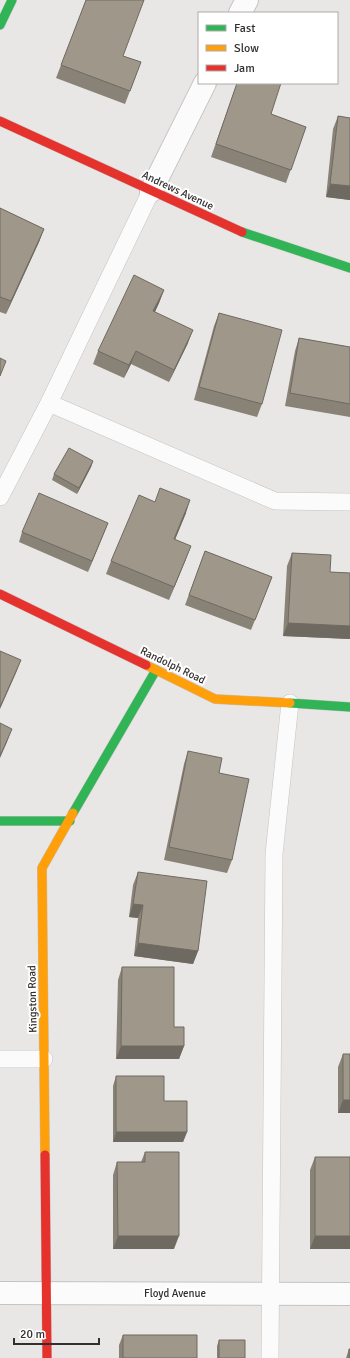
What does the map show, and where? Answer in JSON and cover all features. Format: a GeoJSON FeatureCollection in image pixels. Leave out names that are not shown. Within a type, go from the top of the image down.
{"type":"FeatureCollection","features":[{"type":"Feature","properties":{"kind":"street"},"geometry":{"type":"LineString","coordinates":[[0,25],[12,0]]}},
{"type":"Feature","properties":{"kind":"street"},"geometry":{"type":"LineString","coordinates":[[241,12],[247,0]]}},
{"type":"Feature","properties":{"kind":"street"},"geometry":{"type":"LineString","coordinates":[[151,190],[204,84]]}},
{"type":"Feature","properties":{"kind":"street","name":"Andrews Avenue"},"geometry":{"type":"LineString","coordinates":[[0,121],[243,233],[350,268]]}},
{"type":"Feature","properties":{"kind":"street","name":"Randolph Road"},"geometry":{"type":"LineString","coordinates":[[0,594],[215,699],[350,707]]}},
{"type":"Feature","properties":{"kind":"street","name":"Kingston Road"},"geometry":{"type":"LineString","coordinates":[[47,1358],[42,868],[156,670]]}},
{"type":"Feature","properties":{"kind":"street"},"geometry":{"type":"LineString","coordinates":[[0,821],[70,821]]}},
{"type":"Feature","properties":{"kind":"street","name":"Floyd Avenue"},"geometry":{"type":"LineString","coordinates":[[0,1293],[350,1294]]}},
{"type":"Feature","properties":{"kind":"lane"},"geometry":{"type":"LineString","coordinates":[[0,497],[49,403],[151,190]]}},
{"type":"Feature","properties":{"kind":"lane"},"geometry":{"type":"LineString","coordinates":[[49,403],[275,501],[350,502]]}},
{"type":"Feature","properties":{"kind":"lane"},"geometry":{"type":"LineString","coordinates":[[270,1358],[269,1293],[274,854],[290,703]]}},
{"type":"Feature","properties":{"kind":"lane"},"geometry":{"type":"LineString","coordinates":[[0,1059],[44,1059]]}},
{"type":"Feature","properties":{"kind":"building"},"geometry":{"type":"Polygon","coordinates":[[[86,0],[144,0],[123,56],[141,62],[130,91],[61,65],[86,0]]]}},
{"type":"Feature","properties":{"kind":"building"},"geometry":{"type":"Polygon","coordinates":[[[237,84],[281,84],[271,114],[306,127],[291,170],[216,144],[237,84]]]}},
{"type":"Feature","properties":{"kind":"building"},"geometry":{"type":"Polygon","coordinates":[[[338,116],[350,118],[350,186],[330,184],[338,116]]]}},
{"type":"Feature","properties":{"kind":"building"},"geometry":{"type":"Polygon","coordinates":[[[0,208],[44,229],[11,301],[0,297],[0,208]]]}},
{"type":"Feature","properties":{"kind":"building"},"geometry":{"type":"Polygon","coordinates":[[[134,275],[164,290],[153,311],[193,330],[174,370],[136,351],[129,365],[98,351],[134,275]]]}},
{"type":"Feature","properties":{"kind":"building"},"geometry":{"type":"Polygon","coordinates":[[[219,313],[282,330],[262,404],[199,387],[219,313]]]}},
{"type":"Feature","properties":{"kind":"building"},"geometry":{"type":"Polygon","coordinates":[[[299,338],[350,347],[350,404],[290,393],[299,338]]]}},
{"type":"Feature","properties":{"kind":"building"},"geometry":{"type":"Polygon","coordinates":[[[0,358],[6,361],[0,376],[0,358]]]}},
{"type":"Feature","properties":{"kind":"building"},"geometry":{"type":"Polygon","coordinates":[[[69,448],[93,461],[79,488],[54,474],[69,448]]]}},
{"type":"Feature","properties":{"kind":"building"},"geometry":{"type":"Polygon","coordinates":[[[160,488],[190,500],[174,539],[191,546],[174,587],[111,561],[139,495],[155,502],[160,488]]]}},
{"type":"Feature","properties":{"kind":"building"},"geometry":{"type":"Polygon","coordinates":[[[39,493],[108,523],[92,561],[22,532],[39,493]]]}},
{"type":"Feature","properties":{"kind":"building"},"geometry":{"type":"Polygon","coordinates":[[[205,551],[272,577],[255,620],[189,595],[205,551]]]}},
{"type":"Feature","properties":{"kind":"building"},"geometry":{"type":"Polygon","coordinates":[[[292,553],[331,555],[330,572],[350,573],[350,626],[288,623],[292,553]]]}},
{"type":"Feature","properties":{"kind":"building"},"geometry":{"type":"Polygon","coordinates":[[[0,651],[21,660],[0,707],[0,651]]]}},
{"type":"Feature","properties":{"kind":"building"},"geometry":{"type":"Polygon","coordinates":[[[0,723],[12,729],[0,756],[0,723]]]}},
{"type":"Feature","properties":{"kind":"building"},"geometry":{"type":"Polygon","coordinates":[[[188,751],[222,758],[219,773],[249,779],[232,860],[169,847],[188,751]]]}},
{"type":"Feature","properties":{"kind":"building"},"geometry":{"type":"Polygon","coordinates":[[[138,872],[207,881],[198,951],[138,943],[143,905],[133,904],[138,872]]]}},
{"type":"Feature","properties":{"kind":"building"},"geometry":{"type":"Polygon","coordinates":[[[122,967],[174,967],[174,1027],[184,1027],[184,1046],[121,1046],[122,967]]]}},
{"type":"Feature","properties":{"kind":"building"},"geometry":{"type":"Polygon","coordinates":[[[343,1054],[350,1054],[350,1100],[343,1100],[343,1054]]]}},
{"type":"Feature","properties":{"kind":"building"},"geometry":{"type":"Polygon","coordinates":[[[116,1076],[164,1076],[164,1101],[187,1101],[187,1132],[116,1132],[116,1076]]]}},
{"type":"Feature","properties":{"kind":"building"},"geometry":{"type":"Polygon","coordinates":[[[145,1152],[179,1152],[179,1236],[118,1236],[117,1162],[145,1162],[145,1152]]]}},
{"type":"Feature","properties":{"kind":"building"},"geometry":{"type":"Polygon","coordinates":[[[315,1157],[350,1157],[350,1236],[315,1236],[315,1157]]]}},
{"type":"Feature","properties":{"kind":"building"},"geometry":{"type":"Polygon","coordinates":[[[123,1335],[197,1335],[197,1358],[123,1358],[123,1335]]]}},
{"type":"Feature","properties":{"kind":"building"},"geometry":{"type":"Polygon","coordinates":[[[219,1340],[245,1340],[245,1358],[219,1358],[219,1340]]]}},
{"type":"Feature","properties":{"kind":"traffic: fast"},"geometry":{"type":"LineString","coordinates":[[0,25],[12,0]]}},
{"type":"Feature","properties":{"kind":"traffic: fast"},"geometry":{"type":"LineString","coordinates":[[242,232],[350,268]]}},
{"type":"Feature","properties":{"kind":"traffic: fast"},"geometry":{"type":"LineString","coordinates":[[73,813],[156,670]]}},
{"type":"Feature","properties":{"kind":"traffic: fast"},"geometry":{"type":"LineString","coordinates":[[290,703],[350,707]]}},
{"type":"Feature","properties":{"kind":"traffic: fast"},"geometry":{"type":"LineString","coordinates":[[0,821],[70,821]]}},
{"type":"Feature","properties":{"kind":"traffic: slow"},"geometry":{"type":"LineString","coordinates":[[146,665],[215,699],[290,703]]}},
{"type":"Feature","properties":{"kind":"traffic: slow"},"geometry":{"type":"LineString","coordinates":[[45,1155],[42,868],[73,813]]}},
{"type":"Feature","properties":{"kind":"traffic: jam"},"geometry":{"type":"LineString","coordinates":[[0,121],[242,232]]}},
{"type":"Feature","properties":{"kind":"traffic: jam"},"geometry":{"type":"LineString","coordinates":[[0,594],[146,665]]}},
{"type":"Feature","properties":{"kind":"traffic: jam"},"geometry":{"type":"LineString","coordinates":[[45,1155],[47,1358]]}}]}
